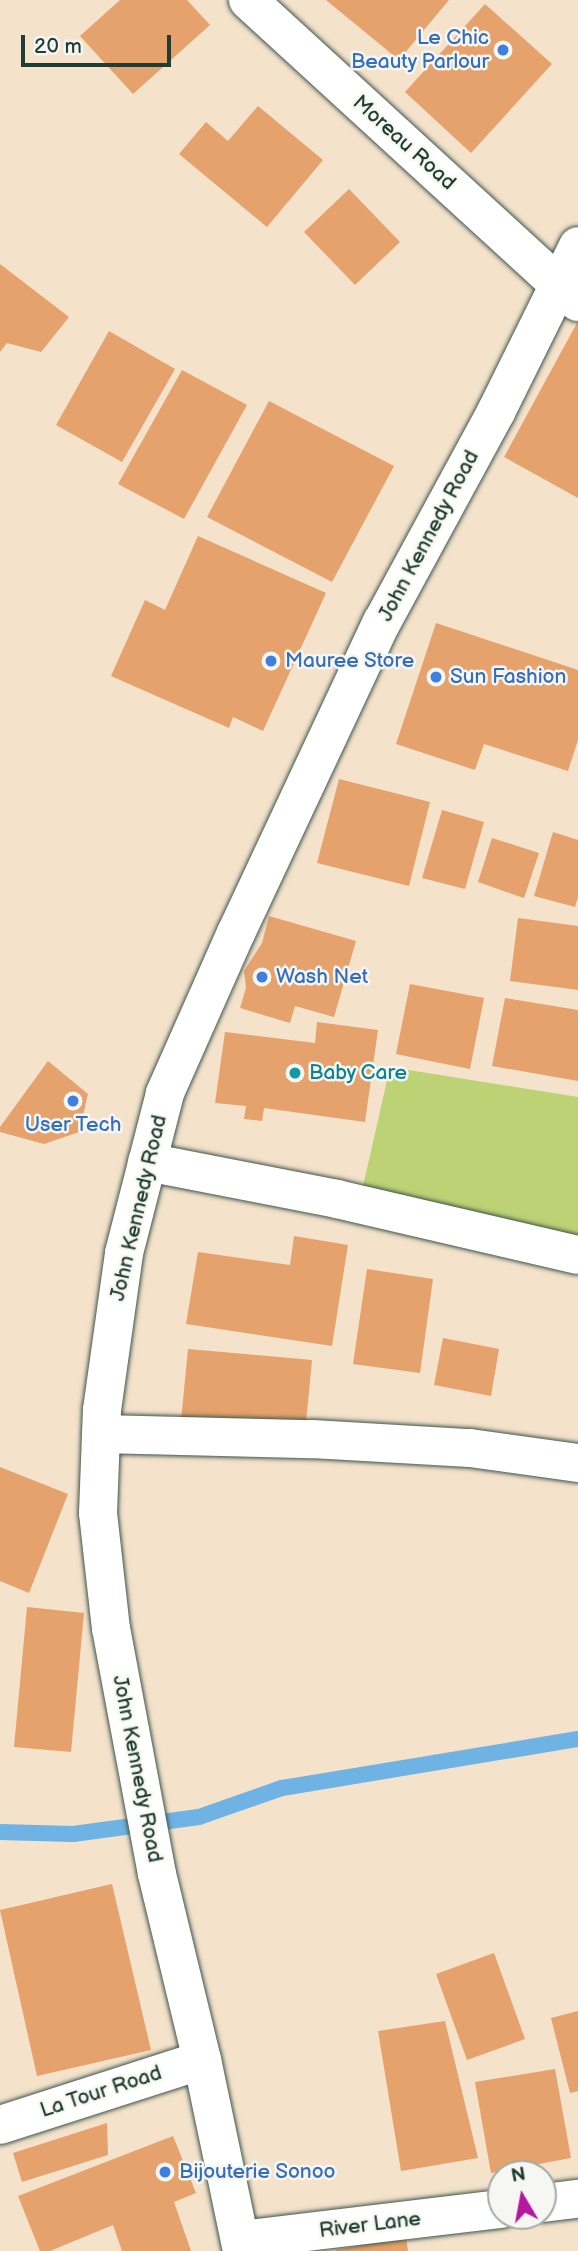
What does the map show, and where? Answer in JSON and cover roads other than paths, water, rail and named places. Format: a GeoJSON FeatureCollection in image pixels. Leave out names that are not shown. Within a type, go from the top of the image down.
{"type":"FeatureCollection","features":[{"type":"Feature","properties":{"kind":"main road","name":"Moreau Road"},"geometry":{"type":"LineString","coordinates":[[248,0],[569,294]]}},
{"type":"Feature","properties":{"kind":"main road","name":"John Kennedy Road"},"geometry":{"type":"LineString","coordinates":[[241,2246],[202,2060],[157,1874],[110,1629],[98,1513],[102,1410],[124,1253],[165,1093],[365,660],[569,294],[578,246]]}},
{"type":"Feature","properties":{"kind":"main road"},"geometry":{"type":"LineString","coordinates":[[147,1162],[348,1201],[578,1255]]}},
{"type":"Feature","properties":{"kind":"main road"},"geometry":{"type":"LineString","coordinates":[[101,1434],[312,1439],[470,1448],[578,1463]]}},
{"type":"Feature","properties":{"kind":"main road","name":"La Tour Road"},"geometry":{"type":"LineString","coordinates":[[0,2125],[202,2060]]}},
{"type":"Feature","properties":{"kind":"main road"},"geometry":{"type":"LineString","coordinates":[[557,2201],[578,2199]]}},
{"type":"Feature","properties":{"kind":"main road","name":"River Lane"},"geometry":{"type":"LineString","coordinates":[[241,2246],[487,2211]]}},
{"type":"Feature","properties":{"kind":"waterway"},"geometry":{"type":"LineString","coordinates":[[0,1832],[73,1834],[199,1817],[282,1788],[578,1739]]}},
{"type":"Feature","properties":{"kind":"place","name":"Le Chic Beauty Parlour"},"geometry":{"type":"Point","coordinates":[503,50]}},
{"type":"Feature","properties":{"kind":"place","name":"Mauree Store"},"geometry":{"type":"Point","coordinates":[271,661]}},
{"type":"Feature","properties":{"kind":"place","name":"Sun Fashion"},"geometry":{"type":"Point","coordinates":[436,677]}},
{"type":"Feature","properties":{"kind":"place","name":"Wash Net"},"geometry":{"type":"Point","coordinates":[262,977]}},
{"type":"Feature","properties":{"kind":"place","name":"Baby Care"},"geometry":{"type":"Point","coordinates":[295,1073]}},
{"type":"Feature","properties":{"kind":"place","name":"User Tech"},"geometry":{"type":"Point","coordinates":[73,1101]}},
{"type":"Feature","properties":{"kind":"place","name":"Bijouterie Sonoo"},"geometry":{"type":"Point","coordinates":[165,2172]}}]}
